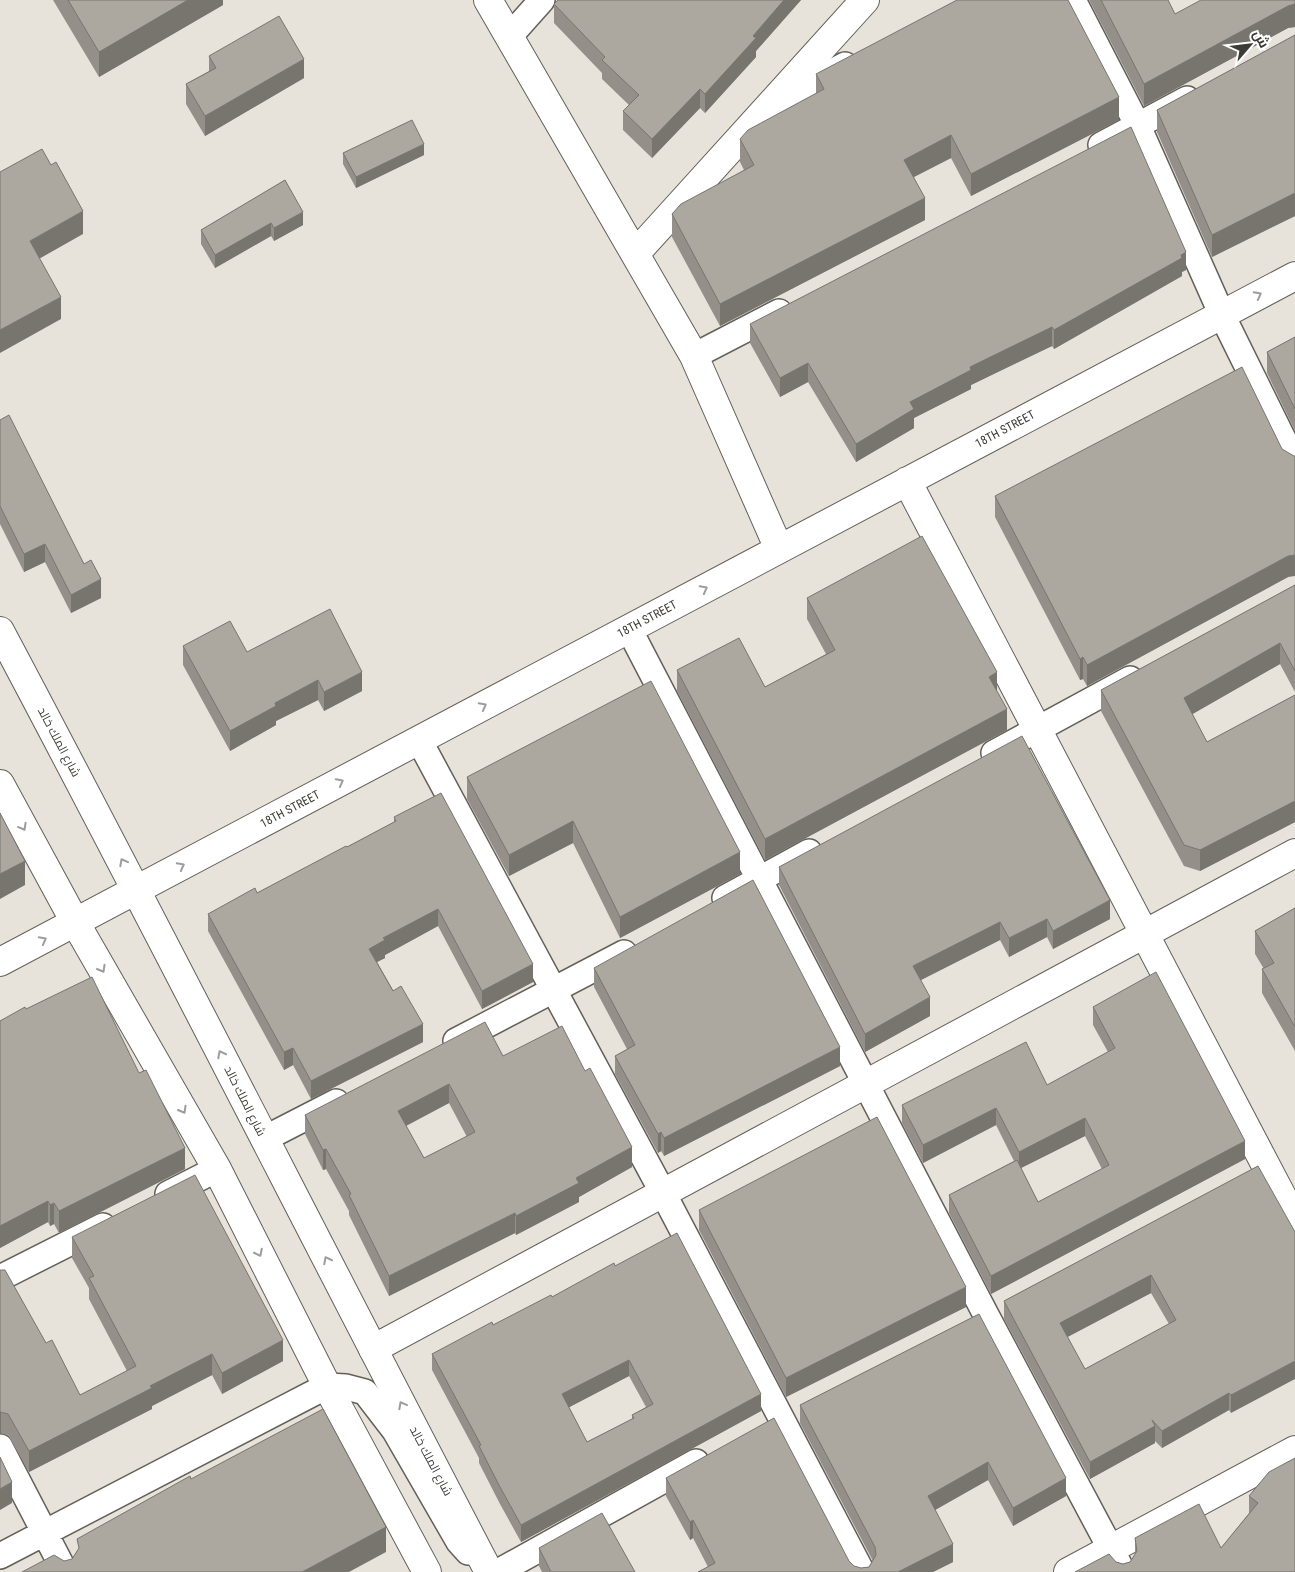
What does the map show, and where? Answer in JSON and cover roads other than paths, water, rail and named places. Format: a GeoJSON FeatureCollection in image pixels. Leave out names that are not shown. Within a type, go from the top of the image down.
{"type":"FeatureCollection","features":[{"type":"Feature","properties":{"kind":"street"},"geometry":{"type":"LineString","coordinates":[[488,0],[694,356],[780,549]]}},
{"type":"Feature","properties":{"kind":"street"},"geometry":{"type":"LineString","coordinates":[[509,37],[542,0]]}},
{"type":"Feature","properties":{"kind":"street"},"geometry":{"type":"LineString","coordinates":[[635,254],[865,0]]}},
{"type":"Feature","properties":{"kind":"street"},"geometry":{"type":"LineString","coordinates":[[1073,0],[1138,126],[1222,315],[1295,463]]}},
{"type":"Feature","properties":{"kind":"street"},"geometry":{"type":"LineString","coordinates":[[772,103],[866,54]]}},
{"type":"Feature","properties":{"kind":"street"},"geometry":{"type":"LineString","coordinates":[[1084,153],[1208,88]]}},
{"type":"Feature","properties":{"kind":"street","name":"18TH STREET"},"geometry":{"type":"LineString","coordinates":[[0,962],[1295,276]]}},
{"type":"Feature","properties":{"kind":"street"},"geometry":{"type":"LineString","coordinates":[[694,356],[800,301]]}},
{"type":"Feature","properties":{"kind":"street"},"geometry":{"type":"LineString","coordinates":[[908,481],[1039,728],[1145,934],[1256,1169],[1295,1220]]}},
{"type":"Feature","properties":{"kind":"street"},"geometry":{"type":"LineString","coordinates":[[629,629],[985,1313],[1117,1560]]}},
{"type":"Feature","properties":{"kind":"street","name":"شارع الملك خالد"},"geometry":{"type":"LineString","coordinates":[[0,631],[138,889],[264,1139],[488,1572]]}},
{"type":"Feature","properties":{"kind":"street"},"geometry":{"type":"LineString","coordinates":[[978,761],[1150,668]]}},
{"type":"Feature","properties":{"kind":"street"},"geometry":{"type":"LineString","coordinates":[[420,740],[553,992],[663,1193],[862,1572]]}},
{"type":"Feature","properties":{"kind":"street"},"geometry":{"type":"LineString","coordinates":[[0,784],[75,922],[217,1169],[327,1386],[427,1572]]}},
{"type":"Feature","properties":{"kind":"street"},"geometry":{"type":"LineString","coordinates":[[707,907],[829,842]]}},
{"type":"Feature","properties":{"kind":"street"},"geometry":{"type":"LineString","coordinates":[[373,1349],[1295,853]]}},
{"type":"Feature","properties":{"kind":"street"},"geometry":{"type":"LineString","coordinates":[[439,1050],[553,992],[648,940]]}},
{"type":"Feature","properties":{"kind":"street"},"geometry":{"type":"LineString","coordinates":[[264,1139],[360,1090]]}},
{"type":"Feature","properties":{"kind":"street"},"geometry":{"type":"LineString","coordinates":[[148,1204],[217,1169]]}},
{"type":"Feature","properties":{"kind":"street"},"geometry":{"type":"LineString","coordinates":[[0,1278],[122,1217]]}},
{"type":"Feature","properties":{"kind":"street"},"geometry":{"type":"LineString","coordinates":[[0,1556],[327,1386],[346,1387],[365,1392],[395,1431],[459,1542],[488,1572]]}},
{"type":"Feature","properties":{"kind":"street"},"geometry":{"type":"LineString","coordinates":[[0,1447],[65,1572]]}},
{"type":"Feature","properties":{"kind":"street"},"geometry":{"type":"LineString","coordinates":[[498,1572],[720,1450]]}},
{"type":"Feature","properties":{"kind":"street"},"geometry":{"type":"LineString","coordinates":[[1068,1572],[1117,1560],[1295,1450]]}}]}
